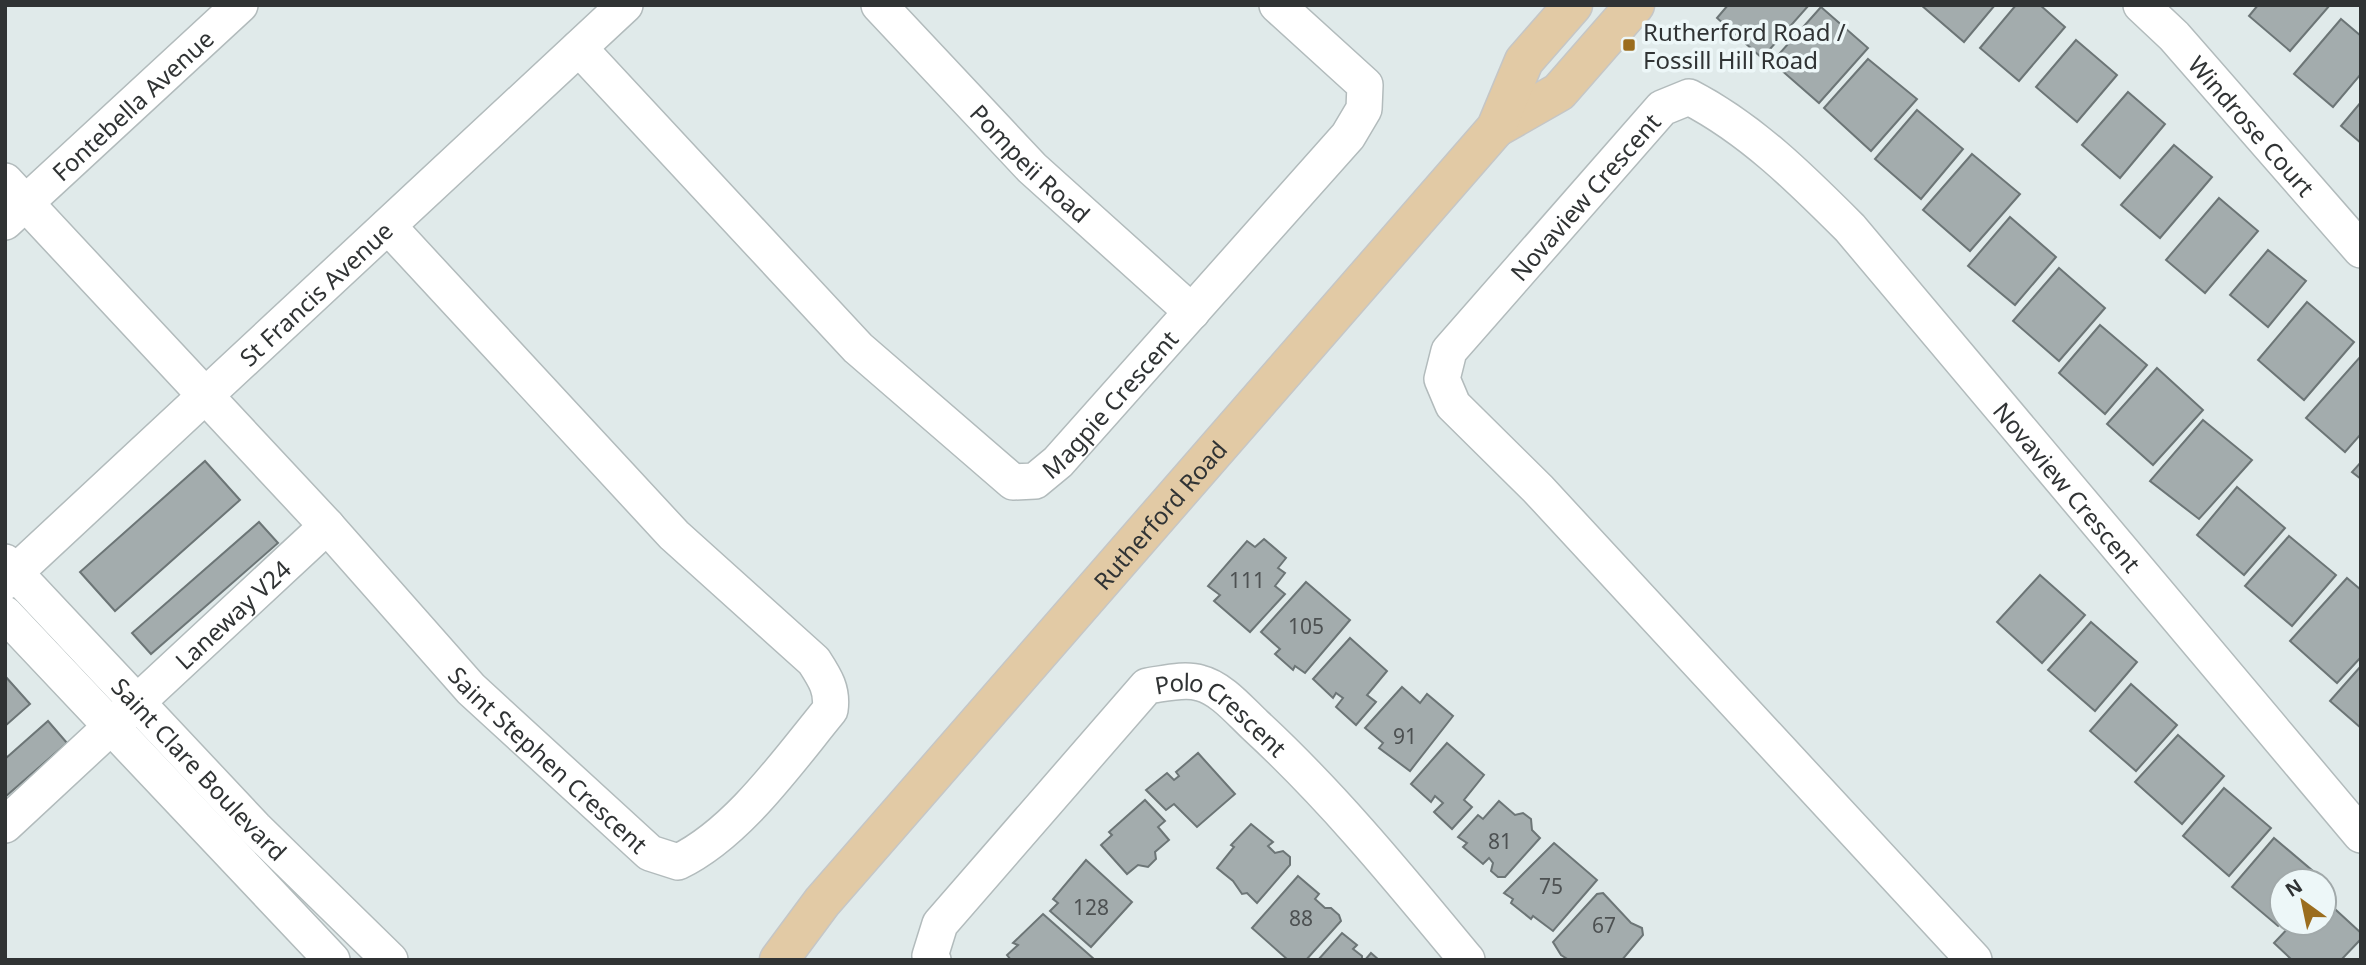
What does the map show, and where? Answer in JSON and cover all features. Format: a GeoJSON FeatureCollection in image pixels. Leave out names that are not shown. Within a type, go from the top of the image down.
{"type":"FeatureCollection","features":[{"type":"Feature","properties":{"kind":"main road","name":"Rutherford Road"},"geometry":{"type":"LineString","coordinates":[[779,960],[822,902],[1496,128],[1524,61],[1573,5]]}},
{"type":"Feature","properties":{"kind":"main road","name":"Rutherford Road"},"geometry":{"type":"LineString","coordinates":[[1496,128],[1559,92],[1635,5]]}},
{"type":"Feature","properties":{"kind":"main road","name":"Rutherford Road"},"geometry":{"type":"LineString","coordinates":[[747,960],[822,902]]}},
{"type":"Feature","properties":{"kind":"street","name":"Fontebella Avenue"},"geometry":{"type":"LineString","coordinates":[[12,202],[240,5]]}},
{"type":"Feature","properties":{"kind":"street","name":"St Francis Avenue"},"geometry":{"type":"LineString","coordinates":[[9,572],[205,395],[625,5]]}},
{"type":"Feature","properties":{"kind":"street","name":"Pompeii Road"},"geometry":{"type":"LineString","coordinates":[[879,5],[1032,167],[1192,312]]}},
{"type":"Feature","properties":{"kind":"street","name":"Magpie Crescent"},"geometry":{"type":"LineString","coordinates":[[579,48],[858,348],[1013,482],[1035,481],[1058,463],[1348,136],[1364,109],[1365,85],[1277,5]]}},
{"type":"Feature","properties":{"kind":"street","name":"Windrose Court"},"geometry":{"type":"LineString","coordinates":[[2141,5],[2174,36],[2361,250]]}},
{"type":"Feature","properties":{"kind":"street","name":"Novaview Crescent"},"geometry":{"type":"LineString","coordinates":[[1973,960],[1538,489],[1453,405],[1442,379],[1449,351],[1662,108],[1689,97],[1722,114],[1800,178],[1850,228],[2361,835]]}},
{"type":"Feature","properties":{"kind":"street","name":"Saint Stephen Crescent"},"geometry":{"type":"LineString","coordinates":[[12,202],[205,395],[327,526],[471,689],[650,853],[678,862],[702,850],[764,789],[830,710],[832,695],[814,661],[674,535],[388,226]]}},
{"type":"Feature","properties":{"kind":"street","name":"Laneway V24"},"geometry":{"type":"LineString","coordinates":[[5,825],[327,526]]}},
{"type":"Feature","properties":{"kind":"street","name":"Saint Clare Boulevard"},"geometry":{"type":"LineString","coordinates":[[9,572],[138,701],[254,828],[390,960]]}},
{"type":"Feature","properties":{"kind":"street","name":"Saint Clare Boulevard"},"geometry":{"type":"LineString","coordinates":[[5,614],[332,960]]}},
{"type":"Feature","properties":{"kind":"street","name":"Polo Crescent"},"geometry":{"type":"LineString","coordinates":[[933,960],[930,956],[940,924],[1147,686],[1178,682],[1201,682],[1225,698],[1300,767],[1380,855],[1467,960]]}},
{"type":"Feature","properties":{"kind":"building"},"geometry":{"type":"Polygon","coordinates":[[[1728,5],[1809,5],[1762,58],[1717,18],[1728,5]]]}},
{"type":"Feature","properties":{"kind":"building"},"geometry":{"type":"Polygon","coordinates":[[[1921,5],[1995,5],[1964,42],[1921,5]]]}},
{"type":"Feature","properties":{"kind":"building"},"geometry":{"type":"Polygon","coordinates":[[[2016,5],[2040,5],[2065,27],[2019,81],[1980,48],[2016,5]]]}},
{"type":"Feature","properties":{"kind":"building"},"geometry":{"type":"Polygon","coordinates":[[[2258,5],[2330,5],[2290,51],[2249,16],[2258,5]]]}},
{"type":"Feature","properties":{"kind":"building"},"geometry":{"type":"Polygon","coordinates":[[[1821,7],[1868,48],[1819,103],[1772,62],[1821,7]]]}},
{"type":"Feature","properties":{"kind":"building"},"geometry":{"type":"Polygon","coordinates":[[[2341,19],[2361,36],[2361,74],[2333,107],[2294,74],[2341,19]]]}},
{"type":"Feature","properties":{"kind":"building"},"geometry":{"type":"Polygon","coordinates":[[[2076,40],[2117,75],[2077,122],[2036,87],[2076,40]]]}},
{"type":"Feature","properties":{"kind":"building"},"geometry":{"type":"Polygon","coordinates":[[[1868,59],[1917,99],[1871,151],[1824,108],[1868,59]]]}},
{"type":"Feature","properties":{"kind":"building"},"geometry":{"type":"Polygon","coordinates":[[[2128,92],[2165,124],[2120,178],[2082,145],[2128,92]]]}},
{"type":"Feature","properties":{"kind":"building"},"geometry":{"type":"Polygon","coordinates":[[[2361,102],[2361,143],[2341,126],[2361,102]]]}},
{"type":"Feature","properties":{"kind":"building"},"geometry":{"type":"Polygon","coordinates":[[[1917,110],[1963,149],[1921,199],[1875,159],[1917,110]]]}},
{"type":"Feature","properties":{"kind":"building"},"geometry":{"type":"Polygon","coordinates":[[[2174,145],[2212,177],[2160,238],[2121,205],[2174,145]]]}},
{"type":"Feature","properties":{"kind":"building"},"geometry":{"type":"Polygon","coordinates":[[[1972,154],[2020,194],[1970,251],[1923,210],[1972,154]]]}},
{"type":"Feature","properties":{"kind":"building"},"geometry":{"type":"Polygon","coordinates":[[[2219,198],[2258,231],[2205,293],[2166,260],[2219,198]]]}},
{"type":"Feature","properties":{"kind":"building"},"geometry":{"type":"Polygon","coordinates":[[[2010,217],[2056,257],[2015,305],[1968,266],[2010,217]]]}},
{"type":"Feature","properties":{"kind":"building"},"geometry":{"type":"Polygon","coordinates":[[[2268,250],[2306,281],[2268,327],[2230,295],[2268,250]]]}},
{"type":"Feature","properties":{"kind":"building"},"geometry":{"type":"Polygon","coordinates":[[[2059,268],[2105,308],[2059,361],[2013,321],[2059,268]]]}},
{"type":"Feature","properties":{"kind":"building"},"geometry":{"type":"Polygon","coordinates":[[[2307,302],[2354,342],[2304,400],[2258,360],[2307,302]]]}},
{"type":"Feature","properties":{"kind":"building"},"geometry":{"type":"Polygon","coordinates":[[[2100,325],[2147,365],[2105,414],[2059,373],[2100,325]]]}},
{"type":"Feature","properties":{"kind":"building"},"geometry":{"type":"Polygon","coordinates":[[[2360,357],[2361,434],[2345,452],[2306,418],[2360,357]]]}},
{"type":"Feature","properties":{"kind":"building"},"geometry":{"type":"Polygon","coordinates":[[[2157,368],[2203,410],[2153,465],[2107,424],[2157,368]]]}},
{"type":"Feature","properties":{"kind":"building"},"geometry":{"type":"Polygon","coordinates":[[[2203,420],[2252,460],[2199,519],[2150,481],[2203,420]]]}},
{"type":"Feature","properties":{"kind":"building"},"geometry":{"type":"Polygon","coordinates":[[[205,461],[240,500],[115,611],[80,572],[205,461]]]}},
{"type":"Feature","properties":{"kind":"building"},"geometry":{"type":"Polygon","coordinates":[[[2361,462],[2361,479],[2352,472],[2361,462]]]}},
{"type":"Feature","properties":{"kind":"building"},"geometry":{"type":"Polygon","coordinates":[[[2237,487],[2285,528],[2244,575],[2197,535],[2237,487]]]}},
{"type":"Feature","properties":{"kind":"building"},"geometry":{"type":"Polygon","coordinates":[[[259,522],[278,543],[151,654],[132,633],[259,522]]]}},
{"type":"Feature","properties":{"kind":"building"},"geometry":{"type":"Polygon","coordinates":[[[2289,536],[2336,575],[2292,626],[2245,586],[2289,536]]]}},
{"type":"Feature","properties":{"kind":"building"},"geometry":{"type":"Polygon","coordinates":[[[1264,539],[1286,558],[1278,568],[1285,573],[1275,586],[1285,594],[1250,632],[1214,601],[1220,595],[1208,586],[1247,541],[1255,547],[1264,539]]]}},
{"type":"Feature","properties":{"kind":"building"},"geometry":{"type":"Polygon","coordinates":[[[2040,575],[2085,615],[2042,663],[1997,622],[2040,575]]]}},
{"type":"Feature","properties":{"kind":"building"},"geometry":{"type":"Polygon","coordinates":[[[2347,578],[2361,590],[2361,657],[2337,683],[2290,641],[2347,578]]]}},
{"type":"Feature","properties":{"kind":"building"},"geometry":{"type":"Polygon","coordinates":[[[1306,582],[1350,620],[1305,673],[1295,666],[1293,670],[1275,654],[1280,649],[1261,632],[1306,582]]]}},
{"type":"Feature","properties":{"kind":"building"},"geometry":{"type":"Polygon","coordinates":[[[2091,622],[2137,662],[2095,711],[2048,670],[2091,622]]]}},
{"type":"Feature","properties":{"kind":"building"},"geometry":{"type":"Polygon","coordinates":[[[1350,638],[1387,671],[1367,695],[1376,702],[1356,725],[1336,707],[1343,698],[1336,693],[1333,698],[1313,679],[1350,638]]]}},
{"type":"Feature","properties":{"kind":"building"},"geometry":{"type":"Polygon","coordinates":[[[2361,666],[2361,728],[2330,701],[2361,666]]]}},
{"type":"Feature","properties":{"kind":"building"},"geometry":{"type":"Polygon","coordinates":[[[5,676],[30,704],[5,726],[5,676]]]}},
{"type":"Feature","properties":{"kind":"building"},"geometry":{"type":"Polygon","coordinates":[[[2131,684],[2177,725],[2136,771],[2090,731],[2131,684]]]}},
{"type":"Feature","properties":{"kind":"building"},"geometry":{"type":"Polygon","coordinates":[[[1402,687],[1420,703],[1427,694],[1453,716],[1410,771],[1379,748],[1383,743],[1365,728],[1402,687]]]}},
{"type":"Feature","properties":{"kind":"building"},"geometry":{"type":"Polygon","coordinates":[[[48,721],[67,743],[5,797],[5,759],[48,721]]]}},
{"type":"Feature","properties":{"kind":"building"},"geometry":{"type":"Polygon","coordinates":[[[2178,735],[2224,776],[2182,824],[2135,782],[2178,735]]]}},
{"type":"Feature","properties":{"kind":"building"},"geometry":{"type":"Polygon","coordinates":[[[1447,743],[1484,775],[1464,800],[1472,807],[1452,829],[1434,812],[1443,803],[1435,796],[1431,802],[1411,784],[1447,743]]]}},
{"type":"Feature","properties":{"kind":"building"},"geometry":{"type":"Polygon","coordinates":[[[1198,753],[1235,794],[1197,827],[1174,804],[1166,810],[1146,790],[1167,773],[1174,780],[1179,776],[1176,772],[1198,753]]]}},
{"type":"Feature","properties":{"kind":"building"},"geometry":{"type":"Polygon","coordinates":[[[2224,788],[2271,828],[2229,876],[2183,836],[2224,788]]]}},
{"type":"Feature","properties":{"kind":"building"},"geometry":{"type":"Polygon","coordinates":[[[1145,800],[1165,821],[1158,827],[1169,840],[1155,852],[1156,859],[1148,867],[1138,865],[1127,874],[1101,845],[1112,835],[1109,832],[1145,800]]]}},
{"type":"Feature","properties":{"kind":"building"},"geometry":{"type":"Polygon","coordinates":[[[1499,801],[1515,815],[1523,813],[1531,819],[1532,830],[1540,838],[1505,877],[1498,877],[1491,871],[1493,863],[1489,858],[1483,864],[1463,847],[1467,843],[1458,837],[1478,815],[1483,819],[1499,801]]]}},
{"type":"Feature","properties":{"kind":"building"},"geometry":{"type":"Polygon","coordinates":[[[1251,824],[1273,842],[1268,846],[1275,853],[1283,851],[1290,857],[1290,865],[1257,903],[1247,893],[1242,894],[1233,881],[1217,868],[1234,847],[1231,845],[1251,824]]]}},
{"type":"Feature","properties":{"kind":"building"},"geometry":{"type":"Polygon","coordinates":[[[2274,838],[2308,867],[2268,867],[2268,918],[2232,887],[2274,838]]]}},
{"type":"Feature","properties":{"kind":"building"},"geometry":{"type":"Polygon","coordinates":[[[1554,843],[1597,880],[1553,931],[1533,916],[1531,919],[1511,903],[1513,899],[1504,893],[1554,843]]]}},
{"type":"Feature","properties":{"kind":"building"},"geometry":{"type":"Polygon","coordinates":[[[1086,860],[1132,902],[1091,947],[1050,911],[1058,903],[1053,899],[1086,860]]]}},
{"type":"Feature","properties":{"kind":"building"},"geometry":{"type":"Polygon","coordinates":[[[1298,876],[1319,894],[1315,899],[1325,908],[1331,908],[1341,921],[1306,960],[1288,960],[1252,928],[1298,876]]]}},
{"type":"Feature","properties":{"kind":"building"},"geometry":{"type":"Polygon","coordinates":[[[1603,893],[1631,923],[1642,928],[1643,935],[1622,960],[1569,960],[1561,955],[1553,942],[1597,894],[1603,893]]]}},
{"type":"Feature","properties":{"kind":"building"},"geometry":{"type":"Polygon","coordinates":[[[2338,912],[2361,933],[2361,939],[2341,960],[2292,960],[2274,943],[2280,937],[2338,937],[2338,912]]]}},
{"type":"Feature","properties":{"kind":"building"},"geometry":{"type":"Polygon","coordinates":[[[1043,914],[1094,959],[1011,960],[1007,955],[1018,945],[1013,943],[1043,914]]]}},
{"type":"Feature","properties":{"kind":"building"},"geometry":{"type":"Polygon","coordinates":[[[1342,933],[1357,945],[1353,949],[1362,956],[1362,960],[1318,960],[1342,933]]]}},
{"type":"Feature","properties":{"kind":"building"},"geometry":{"type":"Polygon","coordinates":[[[1371,953],[1379,960],[1365,960],[1371,953]]]}},
{"type":"Feature","properties":{"kind":"place","name":"Rutherford Road / Fossill Hill Road"},"geometry":{"type":"Point","coordinates":[1629,45]}}]}
